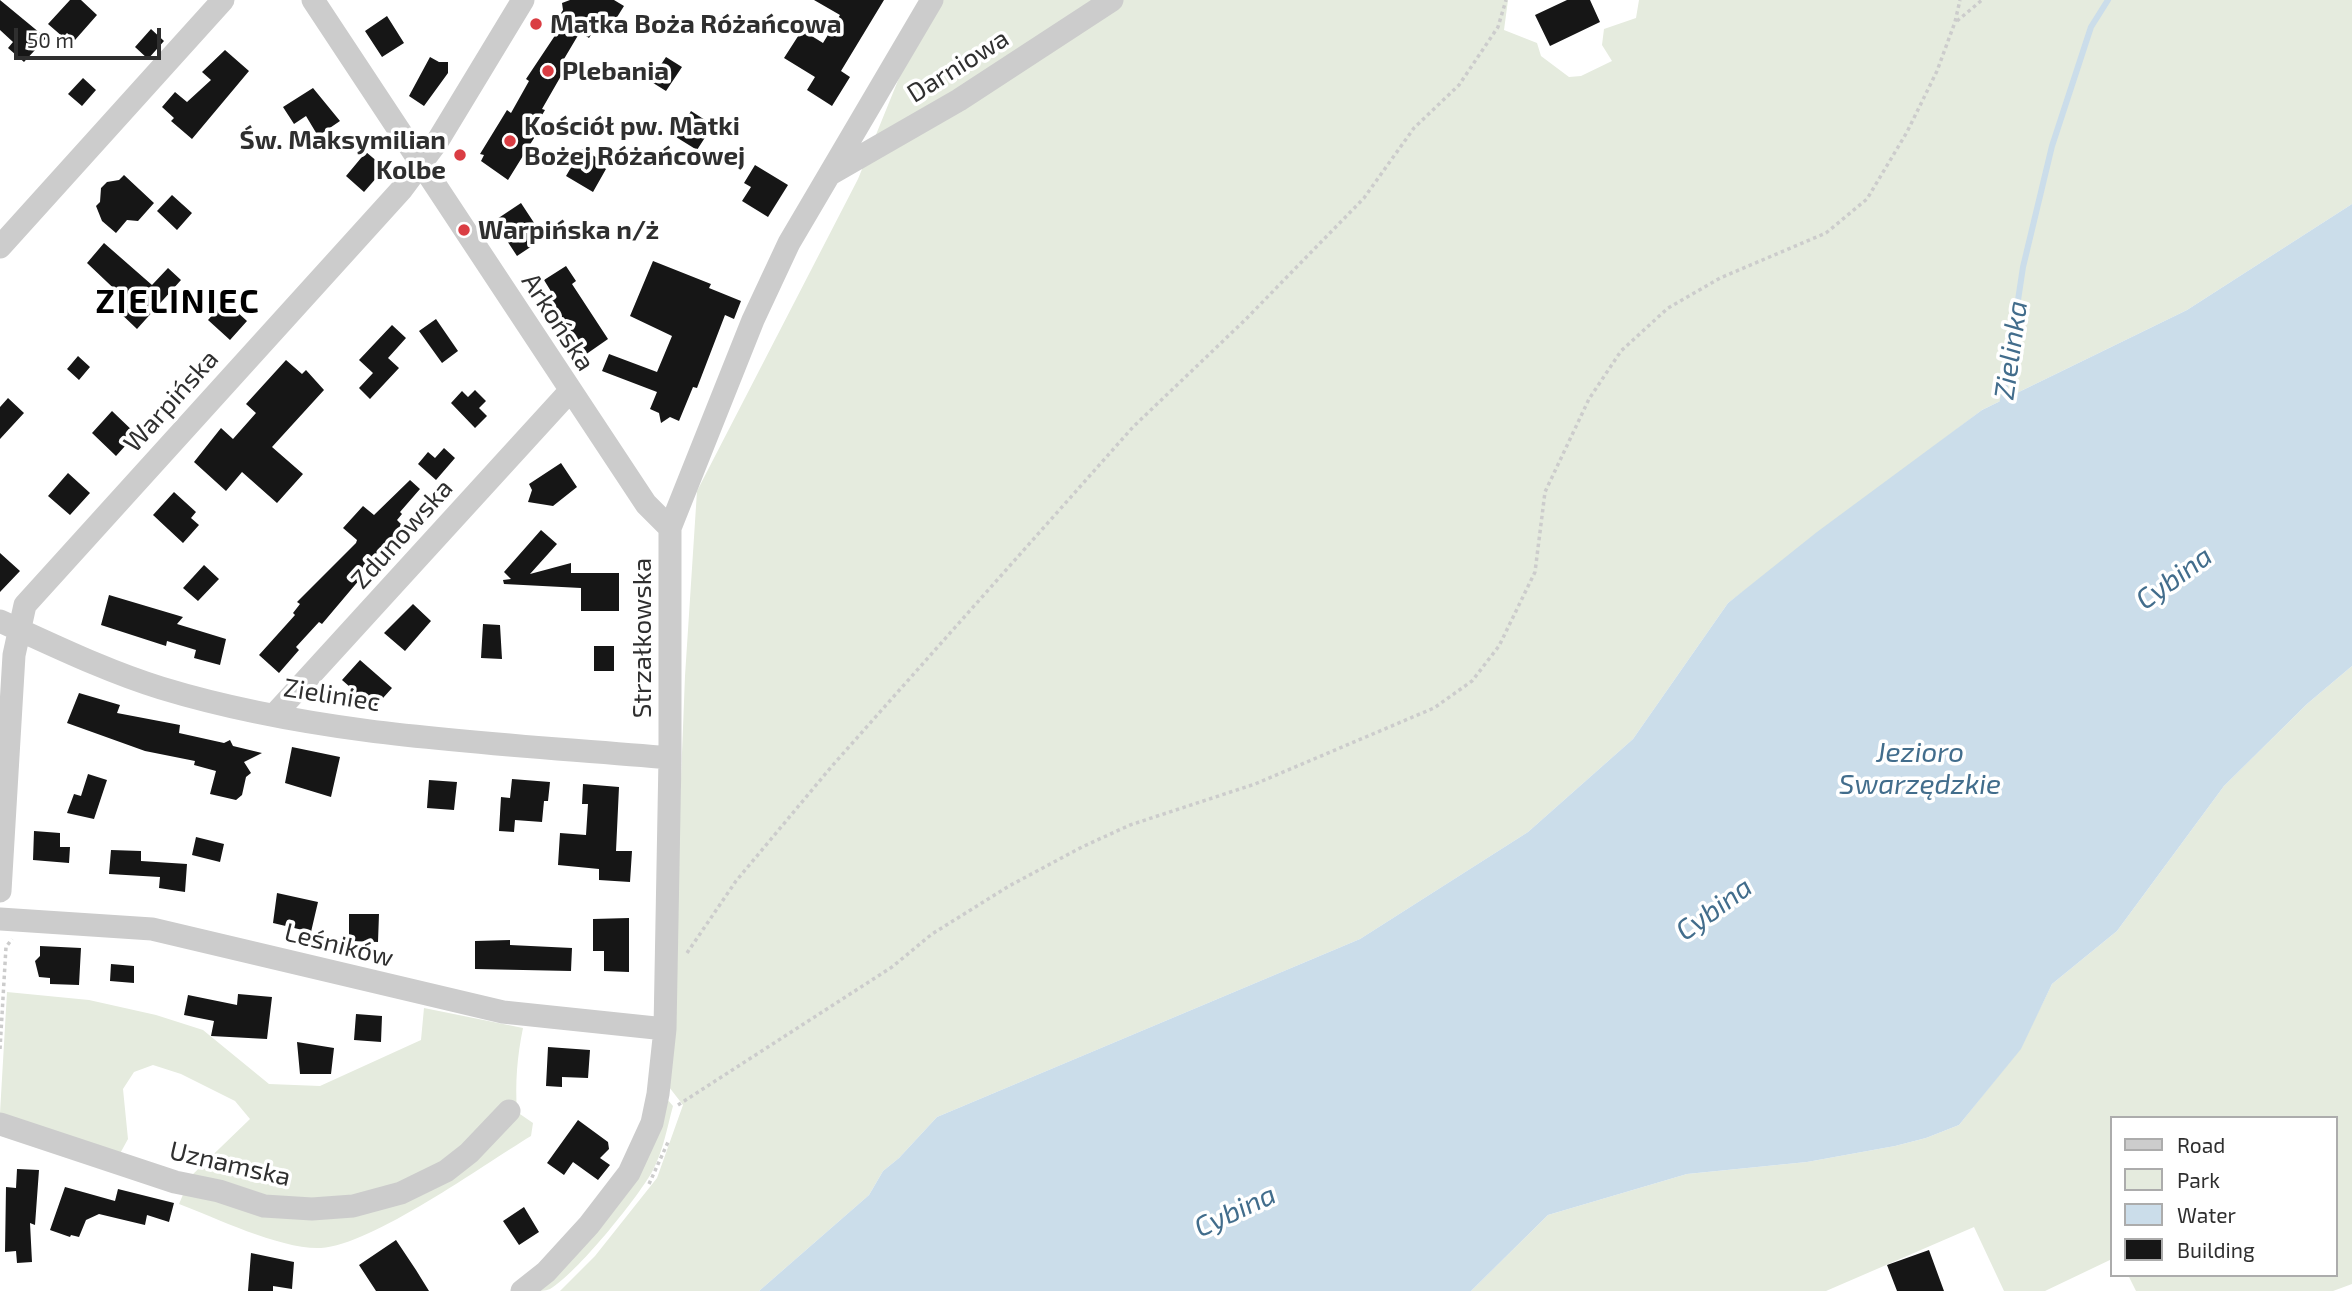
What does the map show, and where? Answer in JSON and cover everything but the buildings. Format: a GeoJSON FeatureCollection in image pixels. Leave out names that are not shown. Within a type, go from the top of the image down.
{"type":"FeatureCollection","features":[{"type":"Feature","properties":{"kind":"street"},"geometry":{"type":"LineString","coordinates":[[0,247],[223,0]]}},
{"type":"Feature","properties":{"kind":"street","name":"Arkońska"},"geometry":{"type":"LineString","coordinates":[[313,0],[646,504],[670,528]]}},
{"type":"Feature","properties":{"kind":"street","name":"Warpińska"},"geometry":{"type":"LineString","coordinates":[[0,891],[14,655],[9,626],[25,605],[402,189],[523,0]]}},
{"type":"Feature","properties":{"kind":"street","name":"Strzałkowska"},"geometry":{"type":"LineString","coordinates":[[522,1291],[546,1272],[614,1195],[642,1150],[658,1094],[666,972],[670,528],[753,320],[789,243],[932,0]]}},
{"type":"Feature","properties":{"kind":"street","name":"Darniowa"},"geometry":{"type":"LineString","coordinates":[[830,174],[958,100],[1112,0]]}},
{"type":"Feature","properties":{"kind":"street","name":"Zdunowska"},"geometry":{"type":"LineString","coordinates":[[275,714],[570,391]]}},
{"type":"Feature","properties":{"kind":"street","name":"Zieliniec"},"geometry":{"type":"LineString","coordinates":[[9,626],[143,682],[190,696],[275,714],[360,730],[670,758]]}},
{"type":"Feature","properties":{"kind":"street","name":"Leśników"},"geometry":{"type":"LineString","coordinates":[[0,919],[152,929],[503,1012],[664,1029]]}},
{"type":"Feature","properties":{"kind":"street","name":"Uznamska"},"geometry":{"type":"LineString","coordinates":[[0,1124],[175,1182],[219,1191],[264,1206],[312,1209],[354,1206],[401,1193],[446,1171],[469,1153],[509,1111]]}},
{"type":"Feature","properties":{"kind":"path"},"geometry":{"type":"LineString","coordinates":[[666,972],[678,967],[736,881],[832,766],[1133,427],[1245,320],[1364,198],[1414,128],[1459,85],[1497,27],[1506,0]]}},
{"type":"Feature","properties":{"kind":"path"},"geometry":{"type":"LineString","coordinates":[[678,1104],[712,1086],[892,967],[932,934],[1009,886],[1082,847],[1130,825],[1255,783],[1434,708],[1472,681],[1499,646],[1535,572],[1545,492],[1589,399],[1620,351],[1668,308],[1720,278],[1826,233],[1867,199],[1931,83],[1955,22],[1960,0]]}},
{"type":"Feature","properties":{"kind":"path"},"geometry":{"type":"LineString","coordinates":[[1955,22],[1982,0]]}},
{"type":"Feature","properties":{"kind":"green space"},"geometry":{"type":"Polygon","coordinates":[[[942,0],[1508,0],[1504,30],[1537,43],[1541,56],[1569,77],[1581,76],[1612,61],[1602,45],[1604,29],[1636,18],[1639,0],[2352,0],[2352,204],[2187,310],[1982,410],[1728,603],[1633,739],[1528,832],[1360,939],[937,1117],[899,1158],[883,1171],[869,1195],[759,1291],[560,1291],[595,1256],[657,1178],[683,1105],[669,1087],[685,676],[697,491],[858,179],[912,46],[942,0]]]}},
{"type":"Feature","properties":{"kind":"green space"},"geometry":{"type":"Polygon","coordinates":[[[2352,666],[2352,1284],[2333,1291],[2136,1291],[2129,1277],[2338,1277],[2338,1116],[2110,1116],[2110,1260],[2045,1291],[2004,1291],[1974,1227],[1826,1291],[1471,1291],[1548,1215],[1687,1174],[1807,1162],[1895,1146],[1959,1125],[2020,1049],[2052,984],[2117,931],[2224,786],[2307,704],[2352,666]]]}},
{"type":"Feature","properties":{"kind":"green space"},"geometry":{"type":"Polygon","coordinates":[[[7,992],[89,1000],[156,1015],[203,1030],[269,1084],[320,1086],[421,1040],[424,1008],[523,1028],[517,1070],[517,1112],[533,1123],[531,1136],[427,1202],[343,1244],[321,1248],[305,1247],[269,1239],[179,1204],[191,1176],[250,1119],[235,1101],[181,1074],[153,1065],[134,1072],[123,1089],[128,1139],[117,1159],[0,1113],[7,992]]]}},
{"type":"Feature","properties":{"kind":"green space"},"geometry":{"type":"Polygon","coordinates":[[[667,1099],[673,1106],[664,1140],[656,1164],[644,1184],[620,1217],[575,1268],[550,1289],[534,1291],[667,1099]]]}},
{"type":"Feature","properties":{"kind":"water","name":"Jezioro Swarzędzkie"},"geometry":{"type":"Polygon","coordinates":[[[2352,204],[2352,666],[2307,704],[2224,786],[2117,931],[2052,984],[2021,1049],[1959,1125],[1895,1146],[1807,1162],[1687,1174],[1548,1215],[1471,1291],[759,1291],[869,1195],[883,1171],[899,1158],[937,1117],[1360,939],[1528,832],[1633,739],[1728,603],[1817,532],[1982,410],[2187,310],[2352,204]]]}},
{"type":"Feature","properties":{"kind":"waterway","name":"Zielinka"},"geometry":{"type":"LineString","coordinates":[[2002,406],[2023,267],[2052,146],[2091,27],[2108,0]]}},
{"type":"Feature","properties":{"kind":"place","name":"Matka Boża Różańcowa"},"geometry":{"type":"Point","coordinates":[536,24]}},
{"type":"Feature","properties":{"kind":"place","name":"Plebania"},"geometry":{"type":"Point","coordinates":[548,71]}},
{"type":"Feature","properties":{"kind":"place","name":"Kościół pw. Matki Bożej Różańcowej"},"geometry":{"type":"Point","coordinates":[510,141]}},
{"type":"Feature","properties":{"kind":"place","name":"Św. Maksymilian Kolbe"},"geometry":{"type":"Point","coordinates":[460,155]}},
{"type":"Feature","properties":{"kind":"place","name":"Warpińska n/ż"},"geometry":{"type":"Point","coordinates":[464,230]}},
{"type":"Feature","properties":{"kind":"district","name":"ZIELINIEC"},"geometry":{"type":"Point","coordinates":[178,302]}},
{"type":"Feature","properties":{"kind":"water label","name":"Cybina"},"geometry":{"type":"Point","coordinates":[2174,578]}},
{"type":"Feature","properties":{"kind":"water label","name":"Cybina"},"geometry":{"type":"Point","coordinates":[1714,909]}},
{"type":"Feature","properties":{"kind":"water label","name":"Cybina"},"geometry":{"type":"Point","coordinates":[1235,1211]}}]}
